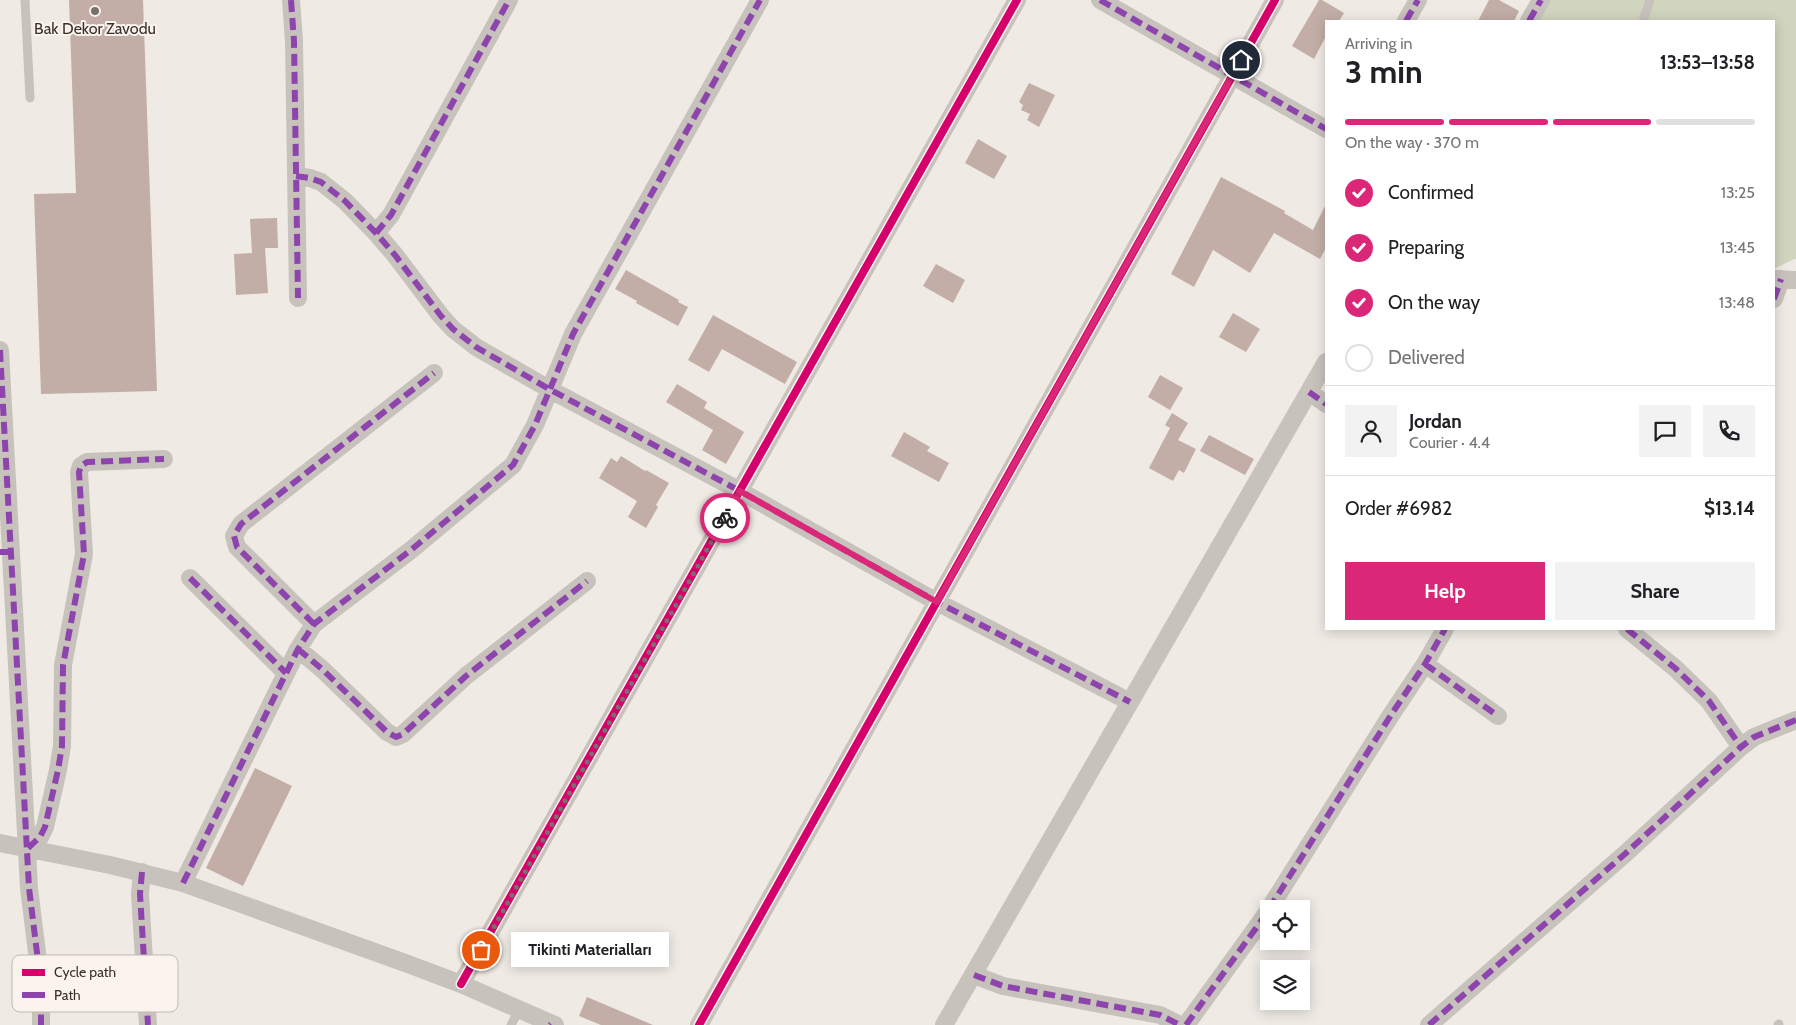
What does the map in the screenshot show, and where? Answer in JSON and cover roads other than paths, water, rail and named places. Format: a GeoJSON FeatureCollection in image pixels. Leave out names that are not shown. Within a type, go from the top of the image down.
{"type":"FeatureCollection","features":[{"type":"Feature","properties":{"kind":"street"},"geometry":{"type":"LineString","coordinates":[[291,0],[294,40],[298,298]]}},
{"type":"Feature","properties":{"kind":"street"},"geometry":{"type":"LineString","coordinates":[[376,233],[391,215],[509,0]]}},
{"type":"Feature","properties":{"kind":"street"},"geometry":{"type":"LineString","coordinates":[[183,883],[298,649],[314,624],[411,550],[513,464],[535,425],[572,334],[760,0]]}},
{"type":"Feature","properties":{"kind":"street"},"geometry":{"type":"LineString","coordinates":[[461,984],[1017,0]]}},
{"type":"Feature","properties":{"kind":"street"},"geometry":{"type":"LineString","coordinates":[[1100,0],[1325,128]]}},
{"type":"Feature","properties":{"kind":"street"},"geometry":{"type":"LineString","coordinates":[[699,1025],[1275,0]]}},
{"type":"Feature","properties":{"kind":"street"},"geometry":{"type":"LineString","coordinates":[[1407,20],[1418,0]]}},
{"type":"Feature","properties":{"kind":"street"},"geometry":{"type":"LineString","coordinates":[[1530,20],[1541,0]]}},
{"type":"Feature","properties":{"kind":"street"},"geometry":{"type":"LineString","coordinates":[[296,176],[321,182],[334,191],[376,233],[453,329],[476,347],[549,389],[740,491],[937,602],[1130,702]]}},
{"type":"Feature","properties":{"kind":"street"},"geometry":{"type":"LineString","coordinates":[[1775,297],[1784,279]]}},
{"type":"Feature","properties":{"kind":"street"},"geometry":{"type":"LineString","coordinates":[[0,350],[6,552],[32,918],[37,955]]}},
{"type":"Feature","properties":{"kind":"street"},"geometry":{"type":"LineString","coordinates":[[944,1025],[1325,364]]}},
{"type":"Feature","properties":{"kind":"street"},"geometry":{"type":"LineString","coordinates":[[314,624],[237,547],[234,536],[241,524],[434,373]]}},
{"type":"Feature","properties":{"kind":"street"},"geometry":{"type":"LineString","coordinates":[[1309,392],[1325,403]]}},
{"type":"Feature","properties":{"kind":"street"},"geometry":{"type":"LineString","coordinates":[[28,848],[40,837],[45,827],[62,746],[63,665],[84,554],[79,472],[81,466],[87,462],[164,459]]}},
{"type":"Feature","properties":{"kind":"street"},"geometry":{"type":"LineString","coordinates":[[190,578],[286,673]]}},
{"type":"Feature","properties":{"kind":"street"},"geometry":{"type":"LineString","coordinates":[[298,649],[322,669],[386,732],[396,737],[403,734],[466,676],[586,581]]}},
{"type":"Feature","properties":{"kind":"street"},"geometry":{"type":"LineString","coordinates":[[1275,900],[1391,714],[1425,664],[1444,630]]}},
{"type":"Feature","properties":{"kind":"street"},"geometry":{"type":"LineString","coordinates":[[1628,630],[1675,668],[1709,701],[1741,746]]}},
{"type":"Feature","properties":{"kind":"street"},"geometry":{"type":"LineString","coordinates":[[1425,664],[1498,716]]}},
{"type":"Feature","properties":{"kind":"street"},"geometry":{"type":"LineString","coordinates":[[1429,1025],[1626,853],[1741,746],[1754,737],[1796,720]]}},
{"type":"Feature","properties":{"kind":"street"},"geometry":{"type":"LineString","coordinates":[[0,843],[142,872],[183,883],[461,984],[552,1024]]}},
{"type":"Feature","properties":{"kind":"street"},"geometry":{"type":"LineString","coordinates":[[142,872],[140,894],[144,955]]}},
{"type":"Feature","properties":{"kind":"street"},"geometry":{"type":"LineString","coordinates":[[1186,1025],[1260,922]]}},
{"type":"Feature","properties":{"kind":"street"},"geometry":{"type":"LineString","coordinates":[[974,975],[1003,986],[1160,1015],[1180,1025]]}},
{"type":"Feature","properties":{"kind":"street"},"geometry":{"type":"LineString","coordinates":[[40,1012],[40,1025]]}},
{"type":"Feature","properties":{"kind":"street"},"geometry":{"type":"LineString","coordinates":[[147,1012],[148,1025]]}},
{"type":"Feature","properties":{"kind":"lane"},"geometry":{"type":"LineString","coordinates":[[25,0],[30,98]]}},
{"type":"Feature","properties":{"kind":"lane"},"geometry":{"type":"LineString","coordinates":[[1643,20],[1650,0]]}},
{"type":"Feature","properties":{"kind":"lane"},"geometry":{"type":"LineString","coordinates":[[511,1025],[519,1010]]}},
{"type":"Feature","properties":{"kind":"place","name":"Bak Dekor Zavodu"},"geometry":{"type":"Point","coordinates":[95,11]}},
{"type":"Feature","properties":{"kind":"place","name":"Tikinti Materialları"},"geometry":{"type":"Point","coordinates":[481,950]}}]}
